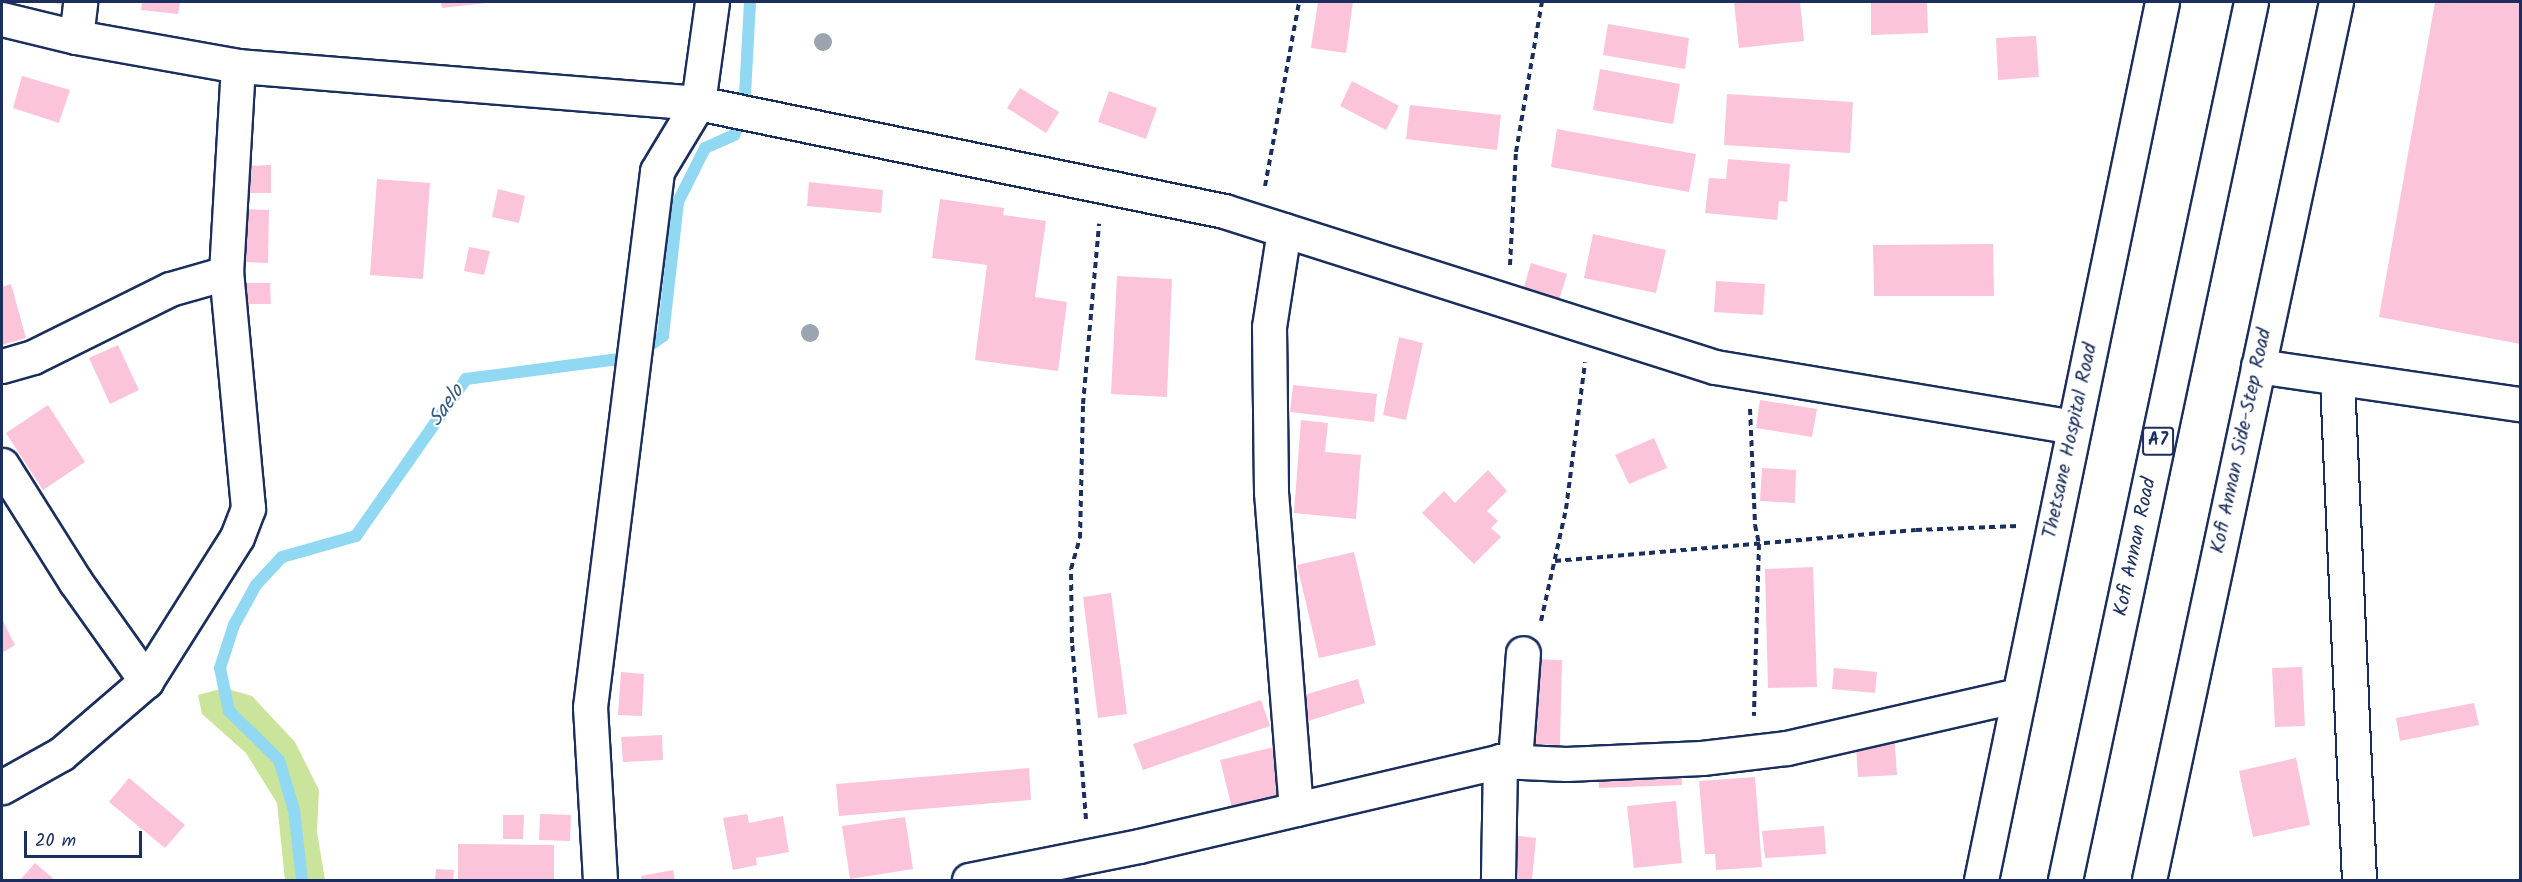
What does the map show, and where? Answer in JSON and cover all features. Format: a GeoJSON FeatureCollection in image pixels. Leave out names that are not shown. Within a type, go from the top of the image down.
{"type":"FeatureCollection","features":[{"type":"Feature","properties":{"kind":"street"},"geometry":{"type":"LineString","coordinates":[[76,37],[80,2]]}},
{"type":"Feature","properties":{"kind":"street"},"geometry":{"type":"LineString","coordinates":[[600,880],[590,706],[655,183],[657,171],[698,103],[712,2]]}},
{"type":"Feature","properties":{"kind":"street","name":"Thetsane Hospital Road"},"geometry":{"type":"LineString","coordinates":[[1981,880],[2163,2]]}},
{"type":"Feature","properties":{"kind":"street","name":"Kofi Annan Road"},"geometry":{"type":"LineString","coordinates":[[2066,880],[2251,2]]}},
{"type":"Feature","properties":{"kind":"street","name":"Kofi Annan Side-Step Road"},"geometry":{"type":"LineString","coordinates":[[2149,880],[2336,2]]}},
{"type":"Feature","properties":{"kind":"street"},"geometry":{"type":"LineString","coordinates":[[2,19],[76,37],[238,66],[698,103],[1224,211],[1715,367],[2074,427]]}},
{"type":"Feature","properties":{"kind":"street"},"geometry":{"type":"LineString","coordinates":[[2,787],[61,754],[146,681],[237,537],[248,508],[226,273],[238,66]]}},
{"type":"Feature","properties":{"kind":"street"},"geometry":{"type":"LineString","coordinates":[[1271,226],[1269,327],[1271,492],[1296,809]]}},
{"type":"Feature","properties":{"kind":"street"},"geometry":{"type":"LineString","coordinates":[[2,366],[33,357],[170,289],[226,273]]}},
{"type":"Feature","properties":{"kind":"street"},"geometry":{"type":"LineString","coordinates":[[2258,366],[2337,380],[2520,404]]}},
{"type":"Feature","properties":{"kind":"street"},"geometry":{"type":"LineString","coordinates":[[2337,380],[2359,880]]}},
{"type":"Feature","properties":{"kind":"street"},"geometry":{"type":"LineString","coordinates":[[2,465],[75,581],[146,681]]}},
{"type":"Feature","properties":{"kind":"street"},"geometry":{"type":"LineString","coordinates":[[1498,880],[1507,761],[1523,653]]}},
{"type":"Feature","properties":{"kind":"street"},"geometry":{"type":"LineString","coordinates":[[969,880],[1089,868],[1296,809],[1507,761],[1566,764],[1787,748],[2019,695]]}},
{"type":"Feature","properties":{"kind":"path"},"geometry":{"type":"LineString","coordinates":[[1271,226],[1299,2]]}},
{"type":"Feature","properties":{"kind":"path"},"geometry":{"type":"LineString","coordinates":[[1511,304],[1510,229],[1516,152],[1542,2]]}},
{"type":"Feature","properties":{"kind":"path"},"geometry":{"type":"LineString","coordinates":[[1089,868],[1072,643],[1071,569],[1080,538],[1083,404],[1101,186]]}},
{"type":"Feature","properties":{"kind":"path"},"geometry":{"type":"LineString","coordinates":[[1523,653],[1532,649],[1537,639],[1555,561],[1581,411],[1588,328]]}},
{"type":"Feature","properties":{"kind":"path"},"geometry":{"type":"LineString","coordinates":[[1749,372],[1755,525],[1759,544],[1753,662],[1754,752]]}},
{"type":"Feature","properties":{"kind":"path"},"geometry":{"type":"LineString","coordinates":[[1555,561],[1982,525],[2053,527]]}},
{"type":"Feature","properties":{"kind":"green space"},"geometry":{"type":"Polygon","coordinates":[[[224,688],[252,696],[295,742],[319,790],[317,832],[325,880],[285,880],[277,803],[246,753],[202,714],[198,695],[224,688]]]}},
{"type":"Feature","properties":{"kind":"building"},"geometry":{"type":"Polygon","coordinates":[[[49,2],[69,2],[68,6],[49,2]]]}},
{"type":"Feature","properties":{"kind":"building"},"geometry":{"type":"Polygon","coordinates":[[[142,2],[180,2],[178,14],[141,10],[142,2]]]}},
{"type":"Feature","properties":{"kind":"building"},"geometry":{"type":"Polygon","coordinates":[[[441,2],[487,2],[487,3],[442,8],[441,2]]]}},
{"type":"Feature","properties":{"kind":"building"},"geometry":{"type":"Polygon","coordinates":[[[1318,2],[1353,2],[1346,53],[1311,48],[1318,2]]]}},
{"type":"Feature","properties":{"kind":"building"},"geometry":{"type":"Polygon","coordinates":[[[1734,2],[1800,2],[1804,41],[1739,48],[1734,2]]]}},
{"type":"Feature","properties":{"kind":"building"},"geometry":{"type":"Polygon","coordinates":[[[1871,2],[1927,2],[1928,33],[1871,35],[1871,2]]]}},
{"type":"Feature","properties":{"kind":"building"},"geometry":{"type":"Polygon","coordinates":[[[2435,2],[2520,2],[2520,344],[2379,317],[2435,2]]]}},
{"type":"Feature","properties":{"kind":"building"},"geometry":{"type":"Polygon","coordinates":[[[1608,24],[1689,38],[1685,69],[1603,55],[1608,24]]]}},
{"type":"Feature","properties":{"kind":"building"},"geometry":{"type":"Polygon","coordinates":[[[2036,36],[2039,77],[1998,80],[1996,38],[2036,36]]]}},
{"type":"Feature","properties":{"kind":"building"},"geometry":{"type":"Polygon","coordinates":[[[1600,69],[1680,84],[1673,124],[1593,110],[1600,69]]]}},
{"type":"Feature","properties":{"kind":"building"},"geometry":{"type":"Polygon","coordinates":[[[22,76],[70,90],[59,123],[13,108],[22,76]]]}},
{"type":"Feature","properties":{"kind":"building"},"geometry":{"type":"Polygon","coordinates":[[[1352,81],[1399,106],[1386,130],[1340,106],[1352,81]]]}},
{"type":"Feature","properties":{"kind":"building"},"geometry":{"type":"Polygon","coordinates":[[[1020,88],[1059,112],[1046,133],[1007,108],[1020,88]]]}},
{"type":"Feature","properties":{"kind":"building"},"geometry":{"type":"Polygon","coordinates":[[[1109,91],[1157,108],[1146,139],[1098,122],[1109,91]]]}},
{"type":"Feature","properties":{"kind":"building"},"geometry":{"type":"Polygon","coordinates":[[[1727,94],[1853,102],[1850,153],[1724,145],[1727,94]]]}},
{"type":"Feature","properties":{"kind":"building"},"geometry":{"type":"Polygon","coordinates":[[[1410,105],[1501,115],[1497,150],[1406,139],[1410,105]]]}},
{"type":"Feature","properties":{"kind":"building"},"geometry":{"type":"Polygon","coordinates":[[[1557,129],[1696,154],[1689,192],[1551,167],[1557,129]]]}},
{"type":"Feature","properties":{"kind":"building"},"geometry":{"type":"Polygon","coordinates":[[[1728,159],[1790,164],[1787,202],[1779,201],[1777,220],[1705,213],[1709,178],[1726,179],[1728,159]]]}},
{"type":"Feature","properties":{"kind":"building"},"geometry":{"type":"Polygon","coordinates":[[[271,165],[271,193],[245,193],[245,166],[271,165]]]}},
{"type":"Feature","properties":{"kind":"building"},"geometry":{"type":"Polygon","coordinates":[[[377,179],[430,183],[423,279],[370,275],[377,179]]]}},
{"type":"Feature","properties":{"kind":"building"},"geometry":{"type":"Polygon","coordinates":[[[809,182],[883,190],[881,213],[807,206],[809,182]]]}},
{"type":"Feature","properties":{"kind":"building"},"geometry":{"type":"Polygon","coordinates":[[[498,189],[525,196],[519,223],[492,217],[498,189]]]}},
{"type":"Feature","properties":{"kind":"building"},"geometry":{"type":"Polygon","coordinates":[[[940,199],[1004,208],[1003,215],[1046,221],[1035,297],[1067,302],[1058,371],[975,360],[987,265],[932,258],[940,199]]]}},
{"type":"Feature","properties":{"kind":"building"},"geometry":{"type":"Polygon","coordinates":[[[245,209],[269,210],[268,263],[245,262],[245,209]]]}},
{"type":"Feature","properties":{"kind":"building"},"geometry":{"type":"Polygon","coordinates":[[[1593,234],[1666,250],[1656,293],[1584,278],[1593,234]]]}},
{"type":"Feature","properties":{"kind":"building"},"geometry":{"type":"Polygon","coordinates":[[[1993,244],[1994,296],[1874,296],[1873,245],[1993,244]]]}},
{"type":"Feature","properties":{"kind":"building"},"geometry":{"type":"Polygon","coordinates":[[[469,247],[490,251],[484,275],[464,271],[469,247]]]}},
{"type":"Feature","properties":{"kind":"building"},"geometry":{"type":"Polygon","coordinates":[[[1531,263],[1567,274],[1559,300],[1523,290],[1531,263]]]}},
{"type":"Feature","properties":{"kind":"building"},"geometry":{"type":"Polygon","coordinates":[[[1117,276],[1172,279],[1167,397],[1111,394],[1117,276]]]}},
{"type":"Feature","properties":{"kind":"building"},"geometry":{"type":"Polygon","coordinates":[[[1716,281],[1765,284],[1763,315],[1714,312],[1716,281]]]}},
{"type":"Feature","properties":{"kind":"building"},"geometry":{"type":"Polygon","coordinates":[[[243,283],[270,283],[271,304],[244,304],[243,283]]]}},
{"type":"Feature","properties":{"kind":"building"},"geometry":{"type":"Polygon","coordinates":[[[11,284],[26,338],[2,345],[2,287],[11,284]]]}},
{"type":"Feature","properties":{"kind":"building"},"geometry":{"type":"Polygon","coordinates":[[[1399,337],[1423,343],[1406,420],[1383,415],[1399,337]]]}},
{"type":"Feature","properties":{"kind":"building"},"geometry":{"type":"Polygon","coordinates":[[[118,345],[139,390],[110,404],[89,358],[118,345]]]}},
{"type":"Feature","properties":{"kind":"building"},"geometry":{"type":"Polygon","coordinates":[[[1293,385],[1377,394],[1374,422],[1290,412],[1293,385]]]}},
{"type":"Feature","properties":{"kind":"building"},"geometry":{"type":"Polygon","coordinates":[[[1760,400],[1817,409],[1812,437],[1756,428],[1760,400]]]}},
{"type":"Feature","properties":{"kind":"building"},"geometry":{"type":"Polygon","coordinates":[[[48,405],[85,462],[43,490],[6,433],[48,405]]]}},
{"type":"Feature","properties":{"kind":"building"},"geometry":{"type":"Polygon","coordinates":[[[1301,420],[1328,423],[1325,452],[1361,455],[1356,519],[1294,513],[1301,420]]]}},
{"type":"Feature","properties":{"kind":"building"},"geometry":{"type":"Polygon","coordinates":[[[1654,438],[1667,468],[1629,484],[1615,455],[1654,438]]]}},
{"type":"Feature","properties":{"kind":"building"},"geometry":{"type":"Polygon","coordinates":[[[1762,468],[1796,470],[1795,503],[1760,501],[1762,468]]]}},
{"type":"Feature","properties":{"kind":"building"},"geometry":{"type":"Polygon","coordinates":[[[1488,470],[1507,491],[1487,511],[1498,521],[1491,528],[1501,537],[1474,564],[1422,513],[1444,491],[1455,503],[1488,470]]]}},
{"type":"Feature","properties":{"kind":"building"},"geometry":{"type":"Polygon","coordinates":[[[1354,552],[1376,645],[1319,658],[1297,565],[1354,552]]]}},
{"type":"Feature","properties":{"kind":"building"},"geometry":{"type":"Polygon","coordinates":[[[1813,567],[1817,687],[1768,688],[1765,569],[1813,567]]]}},
{"type":"Feature","properties":{"kind":"building"},"geometry":{"type":"Polygon","coordinates":[[[1111,593],[1127,714],[1098,718],[1083,597],[1111,593]]]}},
{"type":"Feature","properties":{"kind":"building"},"geometry":{"type":"Polygon","coordinates":[[[2,619],[15,645],[2,653],[2,619]]]}},
{"type":"Feature","properties":{"kind":"building"},"geometry":{"type":"Polygon","coordinates":[[[1533,659],[1562,660],[1560,745],[1532,744],[1533,659]]]}},
{"type":"Feature","properties":{"kind":"building"},"geometry":{"type":"Polygon","coordinates":[[[2302,667],[2305,726],[2275,727],[2272,668],[2302,667]]]}},
{"type":"Feature","properties":{"kind":"building"},"geometry":{"type":"Polygon","coordinates":[[[1834,668],[1877,672],[1875,693],[1832,689],[1834,668]]]}},
{"type":"Feature","properties":{"kind":"building"},"geometry":{"type":"Polygon","coordinates":[[[621,672],[644,674],[642,716],[618,715],[621,672]]]}},
{"type":"Feature","properties":{"kind":"building"},"geometry":{"type":"Polygon","coordinates":[[[1358,679],[1365,703],[1305,722],[1297,697],[1358,679]]]}},
{"type":"Feature","properties":{"kind":"building"},"geometry":{"type":"Polygon","coordinates":[[[1261,700],[1270,726],[1143,770],[1133,744],[1261,700]]]}},
{"type":"Feature","properties":{"kind":"building"},"geometry":{"type":"Polygon","coordinates":[[[2474,703],[2479,725],[2400,741],[2396,718],[2474,703]]]}},
{"type":"Feature","properties":{"kind":"building"},"geometry":{"type":"Polygon","coordinates":[[[1894,730],[1897,775],[1858,777],[1855,732],[1894,730]]]}},
{"type":"Feature","properties":{"kind":"building"},"geometry":{"type":"Polygon","coordinates":[[[662,735],[663,760],[623,762],[621,737],[662,735]]]}},
{"type":"Feature","properties":{"kind":"building"},"geometry":{"type":"Polygon","coordinates":[[[1681,746],[1682,785],[1599,788],[1597,749],[1681,746]]]}},
{"type":"Feature","properties":{"kind":"building"},"geometry":{"type":"Polygon","coordinates":[[[1274,747],[1287,798],[1233,812],[1220,760],[1274,747]]]}},
{"type":"Feature","properties":{"kind":"building"},"geometry":{"type":"Polygon","coordinates":[[[2296,758],[2310,825],[2253,837],[2239,771],[2296,758]]]}},
{"type":"Feature","properties":{"kind":"building"},"geometry":{"type":"Polygon","coordinates":[[[1029,768],[1031,800],[839,816],[836,784],[1029,768]]]}},
{"type":"Feature","properties":{"kind":"building"},"geometry":{"type":"Polygon","coordinates":[[[1755,777],[1762,867],[1716,870],[1715,854],[1705,854],[1699,781],[1755,777]]]}},
{"type":"Feature","properties":{"kind":"building"},"geometry":{"type":"Polygon","coordinates":[[[129,778],[185,825],[165,848],[109,802],[129,778]]]}},
{"type":"Feature","properties":{"kind":"building"},"geometry":{"type":"Polygon","coordinates":[[[1676,801],[1682,863],[1634,868],[1627,806],[1676,801]]]}},
{"type":"Feature","properties":{"kind":"building"},"geometry":{"type":"Polygon","coordinates":[[[540,814],[571,815],[570,841],[539,840],[540,814]]]}},
{"type":"Feature","properties":{"kind":"building"},"geometry":{"type":"Polygon","coordinates":[[[747,814],[749,823],[783,816],[789,852],[756,858],[757,865],[733,870],[723,818],[747,814]]]}},
{"type":"Feature","properties":{"kind":"building"},"geometry":{"type":"Polygon","coordinates":[[[503,815],[524,815],[523,839],[503,839],[503,815]]]}},
{"type":"Feature","properties":{"kind":"building"},"geometry":{"type":"Polygon","coordinates":[[[905,817],[913,869],[850,879],[842,826],[905,817]]]}},
{"type":"Feature","properties":{"kind":"building"},"geometry":{"type":"Polygon","coordinates":[[[1824,826],[1826,854],[1765,858],[1762,831],[1824,826]]]}},
{"type":"Feature","properties":{"kind":"building"},"geometry":{"type":"Polygon","coordinates":[[[1511,835],[1536,838],[1532,880],[1507,880],[1511,835]]]}},
{"type":"Feature","properties":{"kind":"building"},"geometry":{"type":"Polygon","coordinates":[[[458,844],[554,845],[554,880],[458,880],[458,844]]]}},
{"type":"Feature","properties":{"kind":"building"},"geometry":{"type":"Polygon","coordinates":[[[35,863],[55,880],[20,880],[35,863]]]}},
{"type":"Feature","properties":{"kind":"building"},"geometry":{"type":"Polygon","coordinates":[[[436,869],[454,870],[453,880],[435,880],[436,869]]]}},
{"type":"Feature","properties":{"kind":"building"},"geometry":{"type":"Polygon","coordinates":[[[673,870],[675,880],[642,880],[641,876],[673,870]]]}},
{"type":"Feature","properties":{"kind":"waterway","name":"Saelo"},"geometry":{"type":"LineString","coordinates":[[302,880],[294,810],[279,760],[229,711],[220,668],[234,625],[256,585],[282,557],[356,536],[466,379],[634,357],[663,336],[678,202],[705,148],[734,135],[744,113],[750,2]]}}]}
